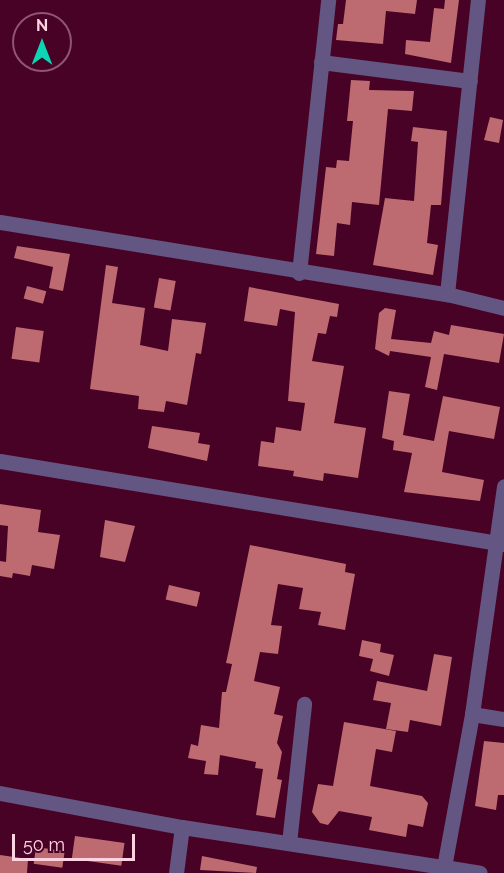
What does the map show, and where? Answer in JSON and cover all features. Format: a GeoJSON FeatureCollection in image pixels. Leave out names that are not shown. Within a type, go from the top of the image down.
{"type":"FeatureCollection","features":[{"type":"Feature","properties":{"kind":"street"},"geometry":{"type":"LineString","coordinates":[[299,273],[328,0]]}},
{"type":"Feature","properties":{"kind":"street"},"geometry":{"type":"LineString","coordinates":[[447,294],[478,0]]}},
{"type":"Feature","properties":{"kind":"street"},"geometry":{"type":"LineString","coordinates":[[321,63],[470,81]]}},
{"type":"Feature","properties":{"kind":"street"},"geometry":{"type":"LineString","coordinates":[[0,222],[299,273],[447,294],[504,308]]}},
{"type":"Feature","properties":{"kind":"street"},"geometry":{"type":"LineString","coordinates":[[0,461],[499,543]]}},
{"type":"Feature","properties":{"kind":"street"},"geometry":{"type":"LineString","coordinates":[[444,867],[472,714],[499,543],[504,486]]}},
{"type":"Feature","properties":{"kind":"street"},"geometry":{"type":"LineString","coordinates":[[289,843],[304,704]]}},
{"type":"Feature","properties":{"kind":"street"},"geometry":{"type":"LineString","coordinates":[[472,714],[504,719]]}},
{"type":"Feature","properties":{"kind":"street"},"geometry":{"type":"LineString","coordinates":[[0,793],[182,827],[480,873]]}},
{"type":"Feature","properties":{"kind":"street"},"geometry":{"type":"LineString","coordinates":[[176,873],[182,827]]}},
{"type":"Feature","properties":{"kind":"building"},"geometry":{"type":"Polygon","coordinates":[[[346,0],[417,0],[415,14],[386,11],[383,44],[336,40],[338,24],[343,24],[346,0]]]}},
{"type":"Feature","properties":{"kind":"building"},"geometry":{"type":"Polygon","coordinates":[[[445,0],[459,0],[451,63],[405,54],[406,40],[430,42],[434,8],[444,9],[445,0]]]}},
{"type":"Feature","properties":{"kind":"building"},"geometry":{"type":"Polygon","coordinates":[[[351,80],[370,81],[369,90],[414,91],[412,111],[388,109],[379,205],[352,202],[350,225],[337,223],[334,256],[316,254],[326,167],[336,168],[337,160],[349,161],[353,121],[347,121],[351,80]]]}},
{"type":"Feature","properties":{"kind":"building"},"geometry":{"type":"Polygon","coordinates":[[[490,117],[503,120],[499,143],[484,140],[490,117]]]}},
{"type":"Feature","properties":{"kind":"building"},"geometry":{"type":"Polygon","coordinates":[[[413,127],[447,131],[441,205],[431,205],[427,243],[438,245],[433,275],[373,265],[385,198],[414,201],[418,142],[411,141],[413,127]]]}},
{"type":"Feature","properties":{"kind":"building"},"geometry":{"type":"Polygon","coordinates":[[[17,246],[70,254],[63,291],[49,288],[53,267],[14,258],[17,246]]]}},
{"type":"Feature","properties":{"kind":"building"},"geometry":{"type":"Polygon","coordinates":[[[106,265],[118,267],[112,303],[145,308],[140,345],[168,351],[172,319],[206,323],[201,354],[196,353],[187,405],[166,401],[164,412],[138,409],[139,396],[90,389],[106,265]]]}},
{"type":"Feature","properties":{"kind":"building"},"geometry":{"type":"Polygon","coordinates":[[[159,278],[176,281],[171,310],[154,308],[159,278]]]}},
{"type":"Feature","properties":{"kind":"building"},"geometry":{"type":"Polygon","coordinates":[[[27,286],[46,291],[43,304],[24,299],[27,286]]]}},
{"type":"Feature","properties":{"kind":"building"},"geometry":{"type":"Polygon","coordinates":[[[249,287],[339,304],[337,317],[330,316],[326,334],[318,333],[312,361],[344,366],[334,423],[366,428],[358,478],[324,473],[323,481],[293,476],[294,471],[258,466],[261,441],[274,443],[276,427],[301,431],[305,403],[288,401],[295,312],[280,309],[277,326],[244,321],[249,287]]]}},
{"type":"Feature","properties":{"kind":"building"},"geometry":{"type":"Polygon","coordinates":[[[385,308],[396,310],[391,339],[431,343],[434,331],[449,335],[451,325],[504,334],[499,363],[444,354],[437,390],[425,387],[431,357],[390,351],[389,356],[375,349],[379,313],[385,308]]]}},
{"type":"Feature","properties":{"kind":"building"},"geometry":{"type":"Polygon","coordinates":[[[16,327],[44,331],[39,363],[12,359],[16,327]]]}},
{"type":"Feature","properties":{"kind":"building"},"geometry":{"type":"Polygon","coordinates":[[[389,391],[410,394],[403,435],[434,441],[443,396],[500,407],[494,439],[449,431],[442,472],[484,480],[480,501],[404,492],[412,453],[393,450],[394,441],[382,438],[389,391]]]}},
{"type":"Feature","properties":{"kind":"building"},"geometry":{"type":"Polygon","coordinates":[[[152,426],[200,433],[198,443],[210,445],[207,461],[148,448],[152,426]]]}},
{"type":"Feature","properties":{"kind":"building"},"geometry":{"type":"Polygon","coordinates":[[[0,504],[41,510],[38,532],[60,535],[54,569],[32,565],[30,576],[13,573],[12,578],[0,576],[0,561],[6,562],[8,526],[0,525],[0,504]]]}},
{"type":"Feature","properties":{"kind":"building"},"geometry":{"type":"Polygon","coordinates":[[[105,520],[135,526],[125,562],[100,557],[105,520]]]}},
{"type":"Feature","properties":{"kind":"building"},"geometry":{"type":"Polygon","coordinates":[[[250,545],[346,564],[345,572],[355,574],[345,630],[318,625],[321,612],[299,609],[303,588],[278,584],[271,625],[282,626],[278,654],[260,652],[254,681],[280,687],[274,714],[283,716],[277,743],[282,752],[277,779],[282,780],[275,818],[256,815],[263,769],[255,768],[256,762],[220,755],[218,775],[204,774],[206,761],[188,758],[191,744],[198,746],[201,725],[219,728],[222,692],[226,692],[232,664],[226,663],[250,545]]]}},
{"type":"Feature","properties":{"kind":"building"},"geometry":{"type":"Polygon","coordinates":[[[169,585],[200,592],[197,607],[166,600],[169,585]]]}},
{"type":"Feature","properties":{"kind":"building"},"geometry":{"type":"Polygon","coordinates":[[[362,640],[381,644],[380,652],[394,655],[389,676],[370,671],[373,659],[359,656],[362,640]]]}},
{"type":"Feature","properties":{"kind":"building"},"geometry":{"type":"Polygon","coordinates":[[[434,654],[452,657],[441,726],[410,720],[408,732],[386,729],[391,703],[373,700],[377,681],[427,691],[434,654]]]}},
{"type":"Feature","properties":{"kind":"building"},"geometry":{"type":"Polygon","coordinates":[[[344,722],[396,731],[392,752],[376,749],[370,786],[422,796],[428,803],[423,827],[408,824],[406,837],[369,830],[372,817],[339,811],[328,825],[320,823],[312,812],[318,784],[333,786],[344,722]]]}},
{"type":"Feature","properties":{"kind":"building"},"geometry":{"type":"Polygon","coordinates":[[[484,741],[504,743],[504,795],[498,795],[496,810],[475,806],[484,741]]]}},
{"type":"Feature","properties":{"kind":"building"},"geometry":{"type":"Polygon","coordinates":[[[75,836],[125,843],[121,866],[72,859],[75,836]]]}},
{"type":"Feature","properties":{"kind":"building"},"geometry":{"type":"Polygon","coordinates":[[[36,847],[65,851],[62,868],[34,864],[36,847]]]}},
{"type":"Feature","properties":{"kind":"building"},"geometry":{"type":"Polygon","coordinates":[[[0,855],[28,859],[27,873],[0,873],[0,855]]]}},
{"type":"Feature","properties":{"kind":"building"},"geometry":{"type":"Polygon","coordinates":[[[202,856],[257,867],[256,873],[200,870],[202,856]]]}}]}
